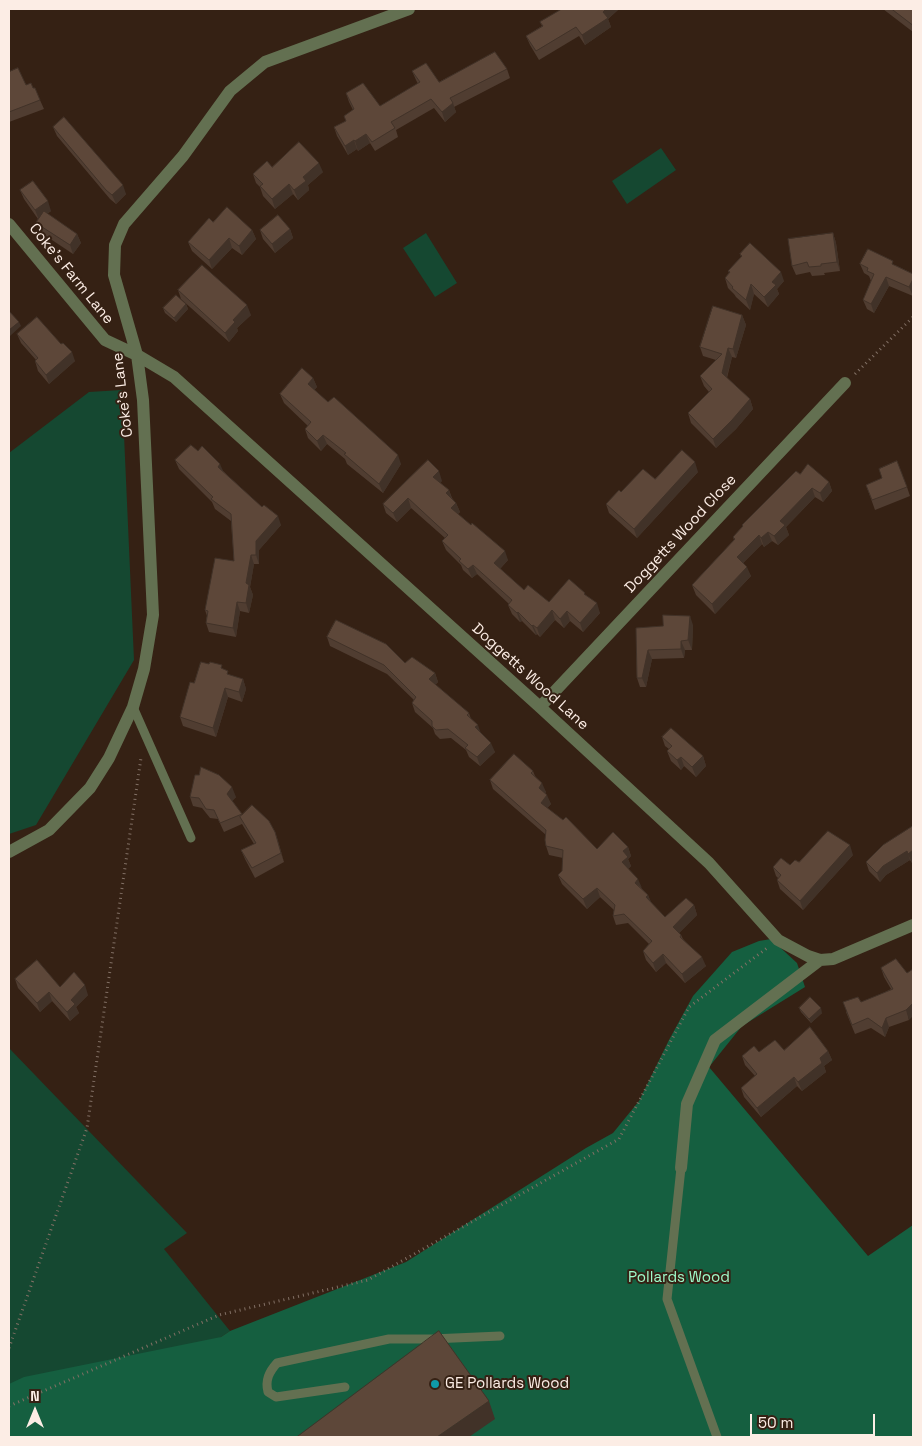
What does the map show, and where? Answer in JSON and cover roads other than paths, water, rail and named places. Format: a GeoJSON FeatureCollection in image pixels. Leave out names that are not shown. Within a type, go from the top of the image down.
{"type":"FeatureCollection","features":[{"type":"Feature","properties":{"kind":"street","name":"Coke's Lane"},"geometry":{"type":"LineString","coordinates":[[9,852],[49,830],[90,788],[109,758],[133,707],[144,669],[153,615],[144,400],[137,355],[114,275],[115,245],[124,224],[184,156],[230,91],[265,62],[409,9]]}},
{"type":"Feature","properties":{"kind":"street","name":"Coke's Farm Lane"},"geometry":{"type":"LineString","coordinates":[[9,224],[105,340],[137,355]]}},
{"type":"Feature","properties":{"kind":"street","name":"Doggetts Wood Lane"},"geometry":{"type":"LineString","coordinates":[[137,355],[174,377],[540,707],[709,864],[778,940],[808,956],[820,960]]}},
{"type":"Feature","properties":{"kind":"street","name":"Doggetts Wood Close"},"geometry":{"type":"LineString","coordinates":[[540,707],[845,383]]}},
{"type":"Feature","properties":{"kind":"street"},"geometry":{"type":"LineString","coordinates":[[681,1168],[687,1104],[715,1040],[820,960],[833,959],[913,925]]}},
{"type":"Feature","properties":{"kind":"lane"},"geometry":{"type":"LineString","coordinates":[[133,707],[191,838]]}},
{"type":"Feature","properties":{"kind":"lane"},"geometry":{"type":"LineString","coordinates":[[681,1168],[667,1299],[717,1437]]}},
{"type":"Feature","properties":{"kind":"lane"},"geometry":{"type":"LineString","coordinates":[[345,1387],[276,1397],[268,1392],[266,1384],[270,1371],[277,1363],[389,1339],[500,1336]]}},
{"type":"Feature","properties":{"kind":"place","name":"GE Pollards Wood"},"geometry":{"type":"Point","coordinates":[435,1384]}},
{"type":"Feature","properties":{"kind":"park label","name":"Pollards Wood"},"geometry":{"type":"Point","coordinates":[679,1278]}}]}
